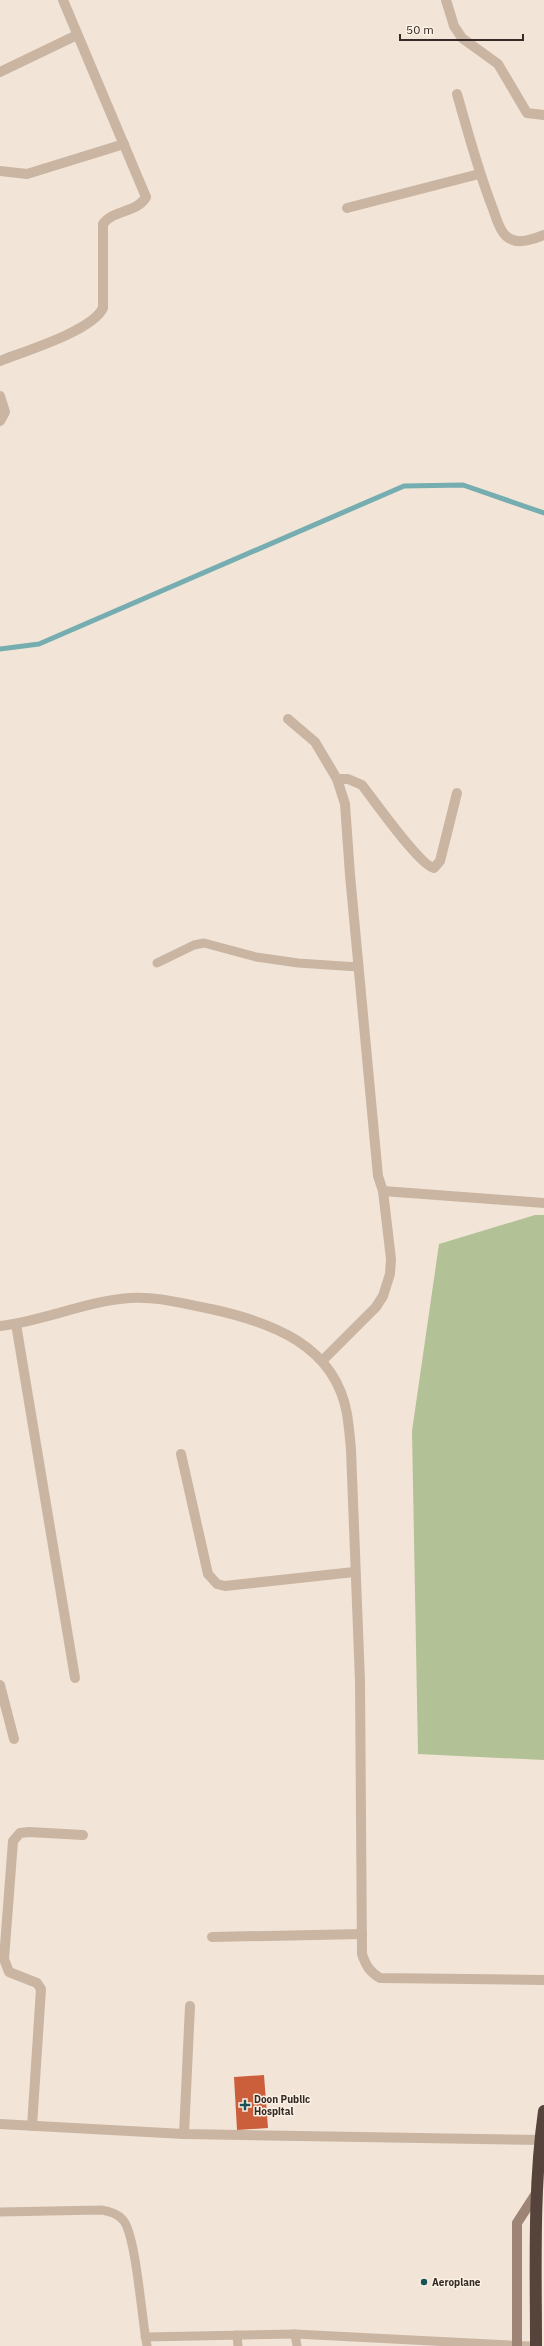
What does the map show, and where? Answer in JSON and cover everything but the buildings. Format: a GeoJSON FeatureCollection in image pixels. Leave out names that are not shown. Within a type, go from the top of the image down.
{"type":"FeatureCollection","features":[{"type":"Feature","properties":{"kind":"highway"},"geometry":{"type":"LineString","coordinates":[[536,2346],[537,2192],[544,2111]]}},
{"type":"Feature","properties":{"kind":"street"},"geometry":{"type":"LineString","coordinates":[[0,361],[88,324],[100,314],[103,308],[103,224],[113,215],[139,206],[146,197],[63,0]]}},
{"type":"Feature","properties":{"kind":"street"},"geometry":{"type":"LineString","coordinates":[[446,0],[454,26],[462,38],[498,64],[527,113],[544,115]]}},
{"type":"Feature","properties":{"kind":"street"},"geometry":{"type":"LineString","coordinates":[[0,72],[78,35]]}},
{"type":"Feature","properties":{"kind":"street"},"geometry":{"type":"LineString","coordinates":[[457,94],[480,174],[500,228],[506,237],[517,241],[527,241],[544,235]]}},
{"type":"Feature","properties":{"kind":"street"},"geometry":{"type":"LineString","coordinates":[[0,171],[27,174],[124,144]]}},
{"type":"Feature","properties":{"kind":"street"},"geometry":{"type":"LineString","coordinates":[[347,208],[480,174]]}},
{"type":"Feature","properties":{"kind":"street"},"geometry":{"type":"LineString","coordinates":[[0,396],[5,412],[0,421]]}},
{"type":"Feature","properties":{"kind":"street"},"geometry":{"type":"LineString","coordinates":[[288,719],[315,742],[338,779],[345,804],[358,967],[378,1176],[383,1191],[390,1259],[390,1274],[383,1296],[376,1307],[322,1361]]}},
{"type":"Feature","properties":{"kind":"street"},"geometry":{"type":"LineString","coordinates":[[338,779],[348,779],[362,785],[418,856],[430,867],[434,868],[440,861],[457,793]]}},
{"type":"Feature","properties":{"kind":"street"},"geometry":{"type":"LineString","coordinates":[[383,1191],[544,1203]]}},
{"type":"Feature","properties":{"kind":"street"},"geometry":{"type":"LineString","coordinates":[[0,1326],[16,1324],[99,1303],[130,1298],[157,1298],[230,1313],[267,1325],[300,1340],[322,1361],[334,1378],[347,1413],[351,1450],[354,1572],[360,1681],[362,1954],[366,1965],[372,1973],[380,1978],[544,1980]]}},
{"type":"Feature","properties":{"kind":"street"},"geometry":{"type":"LineString","coordinates":[[16,1324],[75,1678]]}},
{"type":"Feature","properties":{"kind":"street"},"geometry":{"type":"LineString","coordinates":[[181,1454],[208,1574],[217,1584],[225,1586],[354,1572]]}},
{"type":"Feature","properties":{"kind":"street"},"geometry":{"type":"LineString","coordinates":[[0,1685],[14,1739]]}},
{"type":"Feature","properties":{"kind":"street"},"geometry":{"type":"LineString","coordinates":[[32,2126],[42,1989],[37,1984],[9,1972],[4,1959],[13,1841],[20,1834],[29,1832],[83,1835]]}},
{"type":"Feature","properties":{"kind":"street"},"geometry":{"type":"LineString","coordinates":[[212,1937],[362,1934]]}},
{"type":"Feature","properties":{"kind":"street"},"geometry":{"type":"LineString","coordinates":[[184,2134],[190,2006]]}},
{"type":"Feature","properties":{"kind":"street"},"geometry":{"type":"LineString","coordinates":[[0,2124],[184,2134],[541,2141]]}},
{"type":"Feature","properties":{"kind":"street"},"geometry":{"type":"LineString","coordinates":[[517,2346],[517,2223],[537,2192]]}},
{"type":"Feature","properties":{"kind":"lane"},"geometry":{"type":"LineString","coordinates":[[157,963],[199,943],[256,957],[298,964],[358,967]]}},
{"type":"Feature","properties":{"kind":"lane"},"geometry":{"type":"LineString","coordinates":[[0,2212],[102,2210],[116,2213],[124,2221],[131,2239],[146,2342],[237,2335],[295,2334],[529,2346]]}},
{"type":"Feature","properties":{"kind":"lane"},"geometry":{"type":"LineString","coordinates":[[295,2334],[298,2346]]}},
{"type":"Feature","properties":{"kind":"lane"},"geometry":{"type":"LineString","coordinates":[[237,2335],[238,2346]]}},
{"type":"Feature","properties":{"kind":"green space"},"geometry":{"type":"Polygon","coordinates":[[[535,1215],[544,1215],[544,1760],[418,1754],[412,1431],[439,1244],[535,1215]]]}},
{"type":"Feature","properties":{"kind":"waterway"},"geometry":{"type":"LineString","coordinates":[[0,649],[39,644],[404,486],[463,485],[544,513]]}},
{"type":"Feature","properties":{"kind":"place","name":"Doon Public Hospital"},"geometry":{"type":"Point","coordinates":[245,2105]}},
{"type":"Feature","properties":{"kind":"place","name":"Aeroplane"},"geometry":{"type":"Point","coordinates":[424,2282]}}]}
